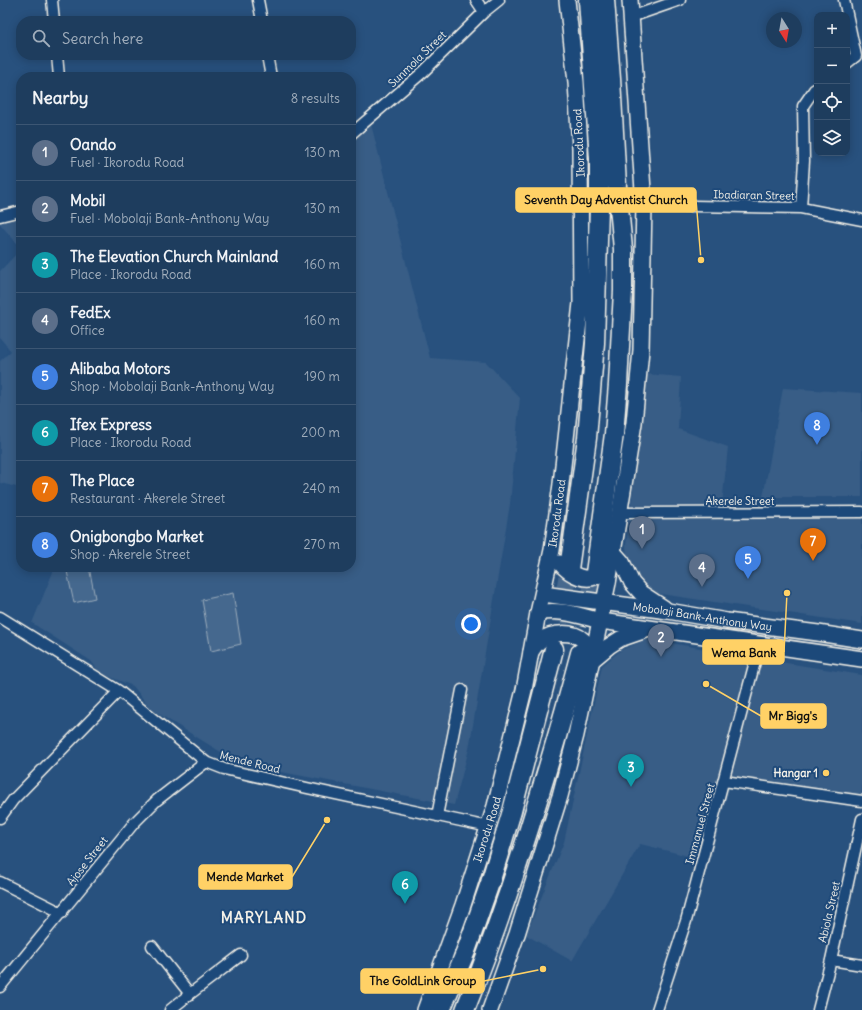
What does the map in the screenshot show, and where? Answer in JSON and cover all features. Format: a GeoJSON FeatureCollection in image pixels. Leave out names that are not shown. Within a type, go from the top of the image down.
{"type":"FeatureCollection","features":[{"type":"Feature","properties":{"kind":"highway","name":"Ikorodu Road"},"geometry":{"type":"LineString","coordinates":[[569,569],[587,438],[595,343],[599,159],[588,0]]}},
{"type":"Feature","properties":{"kind":"highway"},"geometry":{"type":"LineString","coordinates":[[595,573],[614,434],[623,291],[623,249],[616,171],[605,0]]}},
{"type":"Feature","properties":{"kind":"highway","name":"Ikorodu Road"},"geometry":{"type":"LineString","coordinates":[[441,1010],[466,951],[490,883],[512,811],[554,648]]}},
{"type":"Feature","properties":{"kind":"highway"},"geometry":{"type":"LineString","coordinates":[[465,1010],[486,957],[522,852],[566,708],[585,657]]}},
{"type":"Feature","properties":{"kind":"main road","name":"Ikorodu Road"},"geometry":{"type":"LineString","coordinates":[[425,1010],[463,905],[489,827],[511,744],[552,550],[561,484],[581,303],[580,148],[576,82],[567,0]]}},
{"type":"Feature","properties":{"kind":"main road"},"geometry":{"type":"LineString","coordinates":[[585,657],[601,621],[614,553],[634,423],[641,350],[644,205],[630,0]]}},
{"type":"Feature","properties":{"kind":"main road"},"geometry":{"type":"LineString","coordinates":[[552,550],[564,567],[574,575],[584,578],[603,572],[614,553]]}},
{"type":"Feature","properties":{"kind":"main road"},"geometry":{"type":"LineString","coordinates":[[614,553],[622,562],[632,583],[641,593],[668,611]]}},
{"type":"Feature","properties":{"kind":"main road","name":"Mobolaji Bank-Anthony Way"},"geometry":{"type":"LineString","coordinates":[[543,594],[862,640]]}},
{"type":"Feature","properties":{"kind":"main road","name":"Mobolaji Bank-Anthony Way"},"geometry":{"type":"LineString","coordinates":[[538,613],[561,611],[601,621],[862,659]]}},
{"type":"Feature","properties":{"kind":"main road"},"geometry":{"type":"LineString","coordinates":[[585,657],[620,639],[652,628]]}},
{"type":"Feature","properties":{"kind":"main road"},"geometry":{"type":"LineString","coordinates":[[490,1010],[517,934],[560,796],[578,727],[585,657],[588,649],[584,641],[577,637],[558,634],[543,638],[537,643],[531,652]]}},
{"type":"Feature","properties":{"kind":"street"},"geometry":{"type":"LineString","coordinates":[[52,0],[54,16]]}},
{"type":"Feature","properties":{"kind":"street"},"geometry":{"type":"LineString","coordinates":[[258,0],[261,16]]}},
{"type":"Feature","properties":{"kind":"street"},"geometry":{"type":"LineString","coordinates":[[476,0],[484,12]]}},
{"type":"Feature","properties":{"kind":"street","name":"Sunmola Street"},"geometry":{"type":"LineString","coordinates":[[356,130],[423,72],[484,12],[499,0]]}},
{"type":"Feature","properties":{"kind":"street"},"geometry":{"type":"LineString","coordinates":[[631,17],[680,0]]}},
{"type":"Feature","properties":{"kind":"street"},"geometry":{"type":"LineString","coordinates":[[844,0],[859,58]]}},
{"type":"Feature","properties":{"kind":"street"},"geometry":{"type":"LineString","coordinates":[[57,60],[59,72]]}},
{"type":"Feature","properties":{"kind":"street"},"geometry":{"type":"LineString","coordinates":[[268,60],[270,72]]}},
{"type":"Feature","properties":{"kind":"street"},"geometry":{"type":"LineString","coordinates":[[801,208],[804,161],[803,106],[814,90]]}},
{"type":"Feature","properties":{"kind":"street","name":"Ibadiaran Street"},"geometry":{"type":"LineString","coordinates":[[644,205],[801,208],[862,220]]}},
{"type":"Feature","properties":{"kind":"street"},"geometry":{"type":"LineString","coordinates":[[0,216],[16,212]]}},
{"type":"Feature","properties":{"kind":"street","name":"Akerele Street"},"geometry":{"type":"LineString","coordinates":[[619,513],[862,512]]}},
{"type":"Feature","properties":{"kind":"street","name":"Mende Road"},"geometry":{"type":"LineString","coordinates":[[0,617],[119,691],[206,762],[224,769],[489,827]]}},
{"type":"Feature","properties":{"kind":"street","name":"Immanuel Street"},"geometry":{"type":"LineString","coordinates":[[657,1010],[686,921],[760,643]]}},
{"type":"Feature","properties":{"kind":"street"},"geometry":{"type":"LineString","coordinates":[[437,816],[462,690]]}},
{"type":"Feature","properties":{"kind":"street"},"geometry":{"type":"LineString","coordinates":[[0,818],[13,800],[119,691]]}},
{"type":"Feature","properties":{"kind":"street","name":"Ajose Street"},"geometry":{"type":"LineString","coordinates":[[0,987],[134,823],[157,800],[206,762]]}},
{"type":"Feature","properties":{"kind":"street"},"geometry":{"type":"LineString","coordinates":[[724,781],[862,802]]}},
{"type":"Feature","properties":{"kind":"street","name":"Abiola Street"},"geometry":{"type":"LineString","coordinates":[[818,1010],[831,960],[862,819]]}},
{"type":"Feature","properties":{"kind":"street"},"geometry":{"type":"LineString","coordinates":[[0,882],[62,912]]}},
{"type":"Feature","properties":{"kind":"street"},"geometry":{"type":"LineString","coordinates":[[152,946],[190,994]]}},
{"type":"Feature","properties":{"kind":"street"},"geometry":{"type":"LineString","coordinates":[[170,1010],[241,955]]}},
{"type":"Feature","properties":{"kind":"street"},"geometry":{"type":"LineString","coordinates":[[831,960],[862,965]]}},
{"type":"Feature","properties":{"kind":"shaded area"},"geometry":{"type":"Polygon","coordinates":[[[371,124],[430,358],[486,362],[520,398],[510,504],[469,749],[454,805],[250,766],[237,762],[151,709],[133,686],[100,673],[91,661],[32,623],[53,572],[356,572],[356,138],[371,124]]]}},
{"type":"Feature","properties":{"kind":"shaded area"},"geometry":{"type":"Polygon","coordinates":[[[16,217],[16,242],[0,224],[0,221],[16,217]]]}},
{"type":"Feature","properties":{"kind":"shaded area"},"geometry":{"type":"Polygon","coordinates":[[[16,254],[16,487],[0,483],[0,361],[11,351],[0,338],[0,271],[16,254]]]}},
{"type":"Feature","properties":{"kind":"shaded area"},"geometry":{"type":"Polygon","coordinates":[[[646,374],[681,377],[678,429],[728,447],[721,515],[862,517],[862,624],[654,593],[643,585],[628,564],[626,546],[646,374]]]}},
{"type":"Feature","properties":{"kind":"shaded area"},"geometry":{"type":"Polygon","coordinates":[[[783,388],[862,393],[862,497],[763,497],[783,388]]]}},
{"type":"Feature","properties":{"kind":"shaded area"},"geometry":{"type":"Polygon","coordinates":[[[67,572],[90,572],[95,598],[74,603],[67,572]]]}},
{"type":"Feature","properties":{"kind":"shaded area"},"geometry":{"type":"Polygon","coordinates":[[[233,593],[241,644],[211,651],[202,600],[233,593]]]}},
{"type":"Feature","properties":{"kind":"shaded area"},"geometry":{"type":"Polygon","coordinates":[[[648,639],[862,675],[862,806],[729,789],[710,860],[640,844],[572,961],[526,935],[564,842],[602,666],[621,650],[648,639]]]}},
{"type":"Feature","properties":{"kind":"tunnel"},"geometry":{"type":"LineString","coordinates":[[554,649],[569,569]]}},
{"type":"Feature","properties":{"kind":"tunnel"},"geometry":{"type":"LineString","coordinates":[[580,653],[595,573]]}},
{"type":"Feature","properties":{"kind":"place","name":"Seventh Day Adventist Church"},"geometry":{"type":"Point","coordinates":[701,260]}},
{"type":"Feature","properties":{"kind":"place","name":"Onigbongbo Market"},"geometry":{"type":"Point","coordinates":[817,445]}},
{"type":"Feature","properties":{"kind":"place","name":"Oando"},"geometry":{"type":"Point","coordinates":[642,549]}},
{"type":"Feature","properties":{"kind":"place","name":"The Place"},"geometry":{"type":"Point","coordinates":[813,561]}},
{"type":"Feature","properties":{"kind":"place","name":"Alibaba Motors"},"geometry":{"type":"Point","coordinates":[748,579]}},
{"type":"Feature","properties":{"kind":"place","name":"FedEx"},"geometry":{"type":"Point","coordinates":[702,587]}},
{"type":"Feature","properties":{"kind":"place","name":"Wema Bank"},"geometry":{"type":"Point","coordinates":[787,593]}},
{"type":"Feature","properties":{"kind":"place","name":"Mobil"},"geometry":{"type":"Point","coordinates":[661,657]}},
{"type":"Feature","properties":{"kind":"place","name":"Mr Bigg's"},"geometry":{"type":"Point","coordinates":[706,684]}},
{"type":"Feature","properties":{"kind":"place","name":"Hangar 1"},"geometry":{"type":"Point","coordinates":[826,773]}},
{"type":"Feature","properties":{"kind":"place","name":"The Elevation Church Mainland"},"geometry":{"type":"Point","coordinates":[631,787]}},
{"type":"Feature","properties":{"kind":"place","name":"Mende Market"},"geometry":{"type":"Point","coordinates":[327,820]}},
{"type":"Feature","properties":{"kind":"place","name":"Ifex Express"},"geometry":{"type":"Point","coordinates":[405,904]}},
{"type":"Feature","properties":{"kind":"place","name":"The GoldLink Group"},"geometry":{"type":"Point","coordinates":[543,969]}},
{"type":"Feature","properties":{"kind":"district","name":"MARYLAND"},"geometry":{"type":"Point","coordinates":[264,918]}}]}
